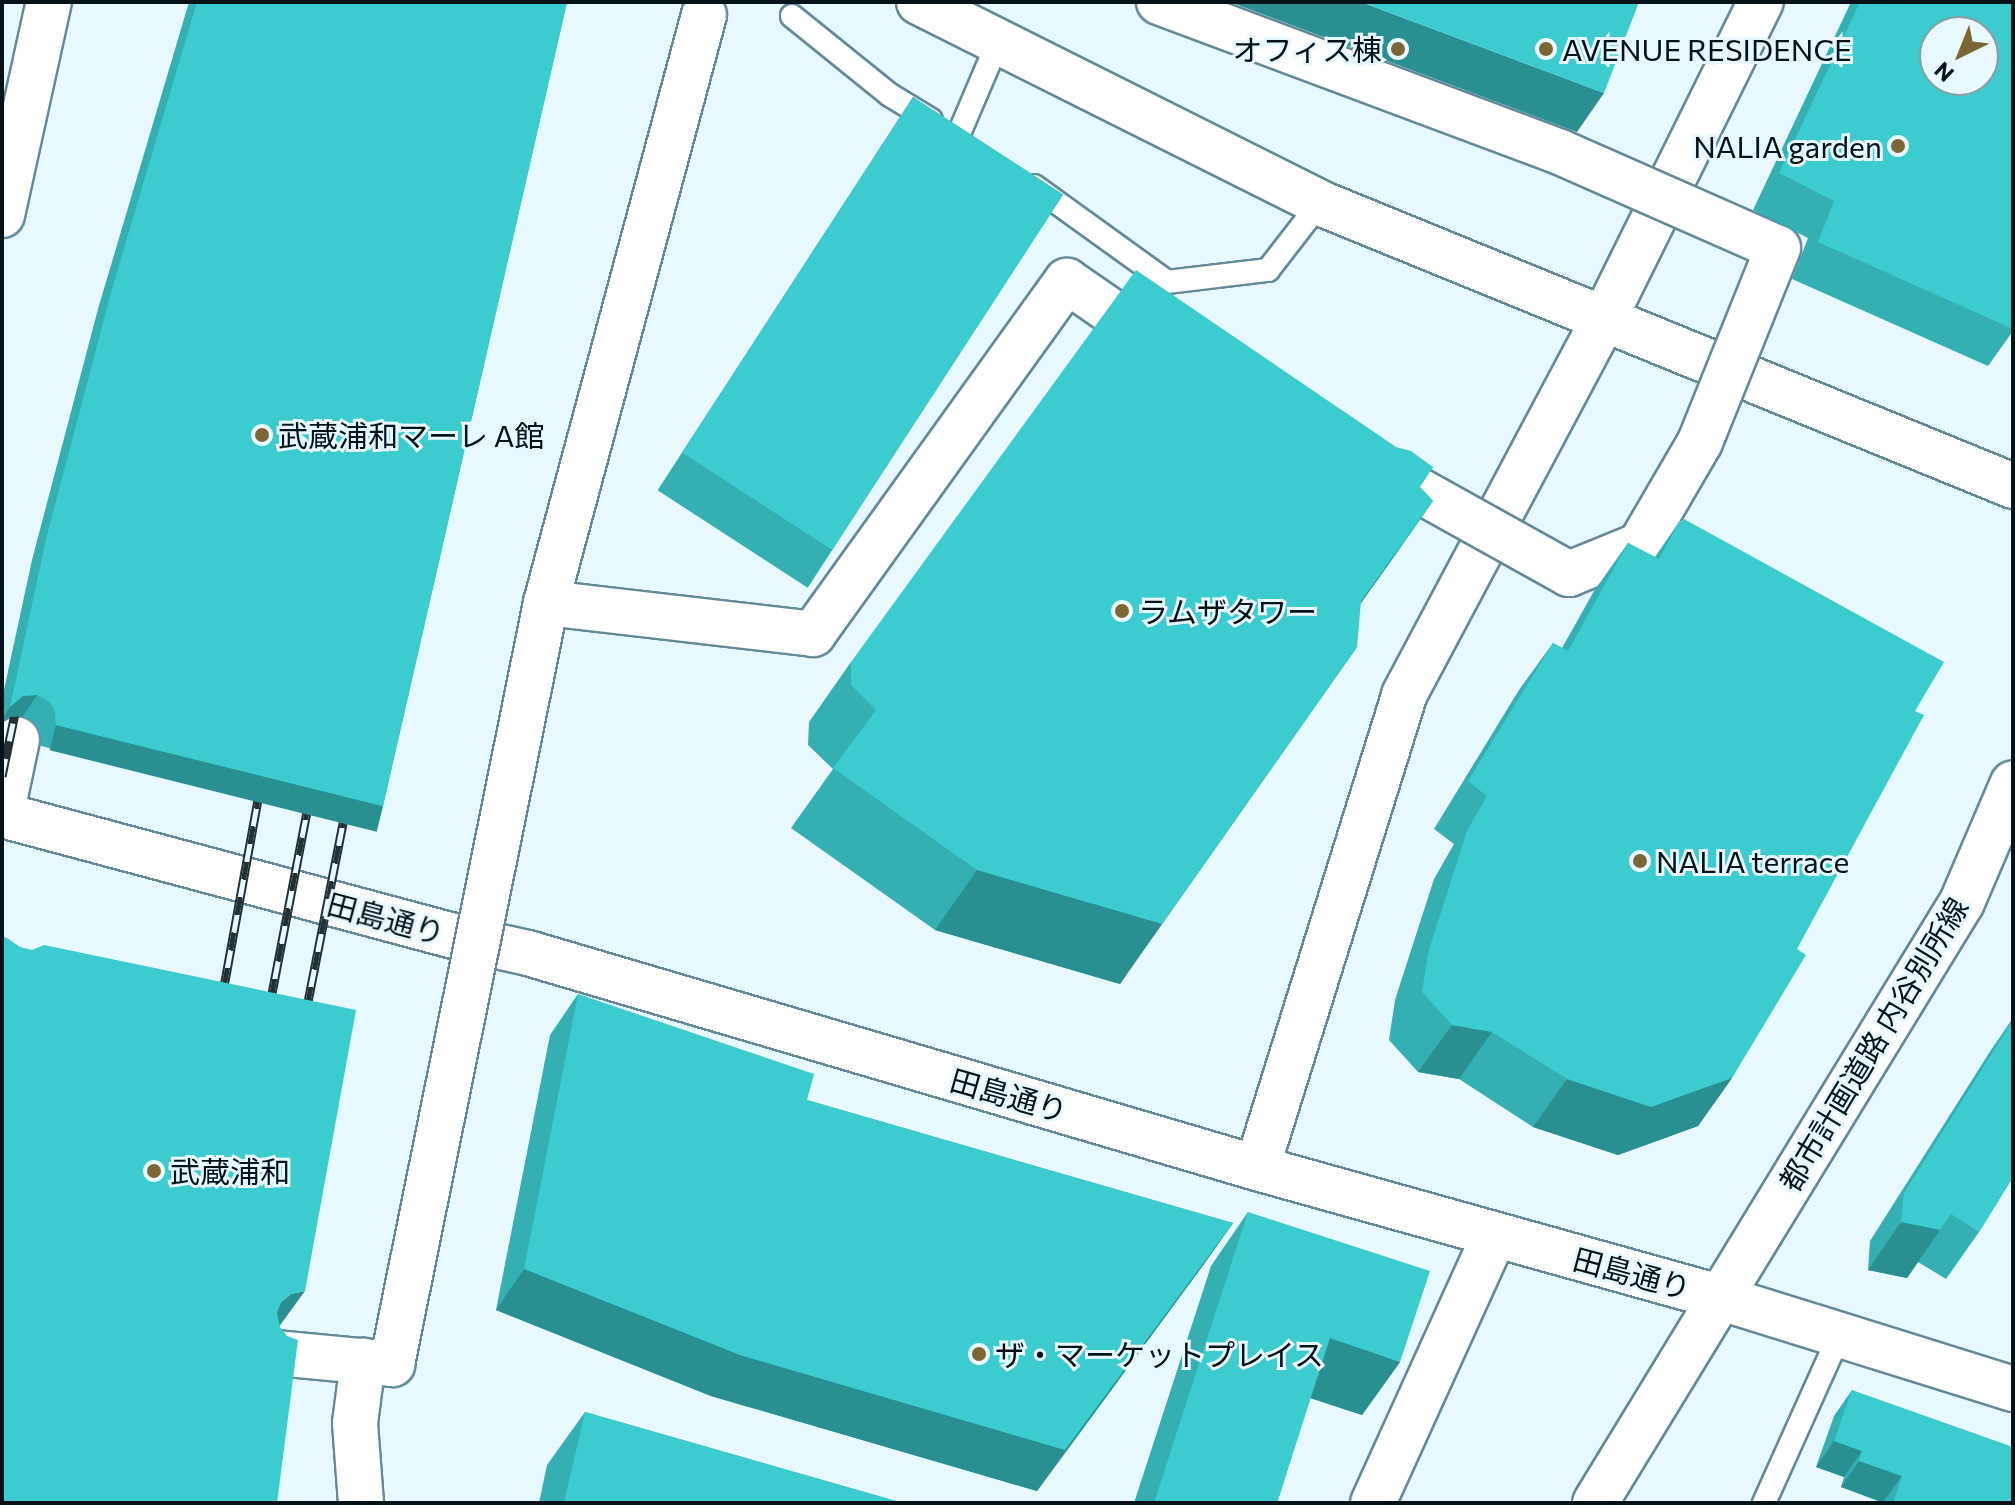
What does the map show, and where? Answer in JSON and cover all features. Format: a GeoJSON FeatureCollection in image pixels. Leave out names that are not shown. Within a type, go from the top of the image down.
{"type":"FeatureCollection","features":[{"type":"Feature","properties":{"kind":"street"},"geometry":{"type":"LineString","coordinates":[[2,215],[49,2]]}},
{"type":"Feature","properties":{"kind":"street"},"geometry":{"type":"LineString","coordinates":[[919,2],[1320,203],[2013,486]]}},
{"type":"Feature","properties":{"kind":"street"},"geometry":{"type":"LineString","coordinates":[[1159,2],[1560,152],[1778,248],[1700,442],[1640,545],[1569,574],[1409,485],[1368,486],[1342,468]]}},
{"type":"Feature","properties":{"kind":"street"},"geometry":{"type":"LineString","coordinates":[[1257,1168],[1404,695],[1604,319],[1761,2]]}},
{"type":"Feature","properties":{"kind":"street"},"geometry":{"type":"LineString","coordinates":[[276,1353],[392,1364],[546,603],[704,15]]}},
{"type":"Feature","properties":{"kind":"street"},"geometry":{"type":"LineString","coordinates":[[546,603],[813,634],[1067,281],[1185,361]]}},
{"type":"Feature","properties":{"kind":"street"},"geometry":{"type":"LineString","coordinates":[[2,813],[17,740]]}},
{"type":"Feature","properties":{"kind":"street","name":"都市計画道路 内谷別所線"},"geometry":{"type":"LineString","coordinates":[[1595,1503],[1962,902],[2013,783]]}},
{"type":"Feature","properties":{"kind":"street","name":"田島通り"},"geometry":{"type":"LineString","coordinates":[[2,813],[461,938],[528,953],[1257,1168],[1718,1297],[2013,1389]]}},
{"type":"Feature","properties":{"kind":"street"},"geometry":{"type":"LineString","coordinates":[[359,1503],[362,1422],[461,938]]}},
{"type":"Feature","properties":{"kind":"street"},"geometry":{"type":"LineString","coordinates":[[1373,1503],[1494,1236]]}},
{"type":"Feature","properties":{"kind":"street"},"geometry":{"type":"LineString","coordinates":[[359,1503],[355,1423],[363,1361]]}},
{"type":"Feature","properties":{"kind":"lane"},"geometry":{"type":"LineString","coordinates":[[792,16],[890,95],[983,151]]}},
{"type":"Feature","properties":{"kind":"lane"},"geometry":{"type":"LineString","coordinates":[[958,136],[998,42]]}},
{"type":"Feature","properties":{"kind":"lane"},"geometry":{"type":"LineString","coordinates":[[1020,176],[1167,282],[1268,270],[1320,203]]}},
{"type":"Feature","properties":{"kind":"lane"},"geometry":{"type":"LineString","coordinates":[[1764,1503],[1839,1336]]}},
{"type":"Feature","properties":{"kind":"building","name":"武蔵浦和マーレ A館"},"geometry":{"type":"Polygon","coordinates":[[[197,2],[567,2],[383,806],[56,725],[55,711],[49,701],[37,695],[23,696],[10,707],[46,539],[112,289],[197,2]]]}},
{"type":"Feature","properties":{"kind":"building"},"geometry":{"type":"Polygon","coordinates":[[[1361,2],[1639,2],[1604,93],[1361,2]]]}},
{"type":"Feature","properties":{"kind":"building","name":"NALIA garden"},"geometry":{"type":"Polygon","coordinates":[[[1860,2],[2013,2],[2013,329],[1818,242],[1834,201],[1779,173],[1860,2]]]}},
{"type":"Feature","properties":{"kind":"building"},"geometry":{"type":"Polygon","coordinates":[[[913,97],[1063,194],[832,550],[682,453],[913,97]]]}},
{"type":"Feature","properties":{"kind":"building","name":"ラムザタワー"},"geometry":{"type":"Polygon","coordinates":[[[1136,270],[1396,447],[1411,451],[1433,467],[1420,487],[1433,501],[1361,601],[1357,647],[1162,924],[977,870],[833,768],[876,710],[851,685],[851,662],[1136,270]]]}},
{"type":"Feature","properties":{"kind":"building","name":"NALIA terrace"},"geometry":{"type":"Polygon","coordinates":[[[1684,519],[1944,662],[1915,711],[1924,715],[1797,949],[1806,955],[1732,1078],[1651,1107],[1567,1079],[1492,1032],[1452,1025],[1422,992],[1428,953],[1467,831],[1487,796],[1468,781],[1553,643],[1568,651],[1628,543],[1659,559],[1679,522],[1684,519]]]}},
{"type":"Feature","properties":{"kind":"building","name":"武蔵浦和"},"geometry":{"type":"Polygon","coordinates":[[[2,936],[32,950],[44,945],[356,1010],[305,1291],[291,1294],[281,1302],[277,1313],[280,1327],[287,1336],[298,1340],[277,1503],[2,1503],[2,936]]]}},
{"type":"Feature","properties":{"kind":"building"},"geometry":{"type":"Polygon","coordinates":[[[578,994],[814,1074],[807,1100],[1233,1223],[1065,1450],[740,1355],[524,1269],[578,994]]]}},
{"type":"Feature","properties":{"kind":"building"},"geometry":{"type":"Polygon","coordinates":[[[2013,1020],[2013,1177],[1979,1232],[1951,1214],[1940,1230],[1901,1222],[1904,1193],[2013,1020]]]}},
{"type":"Feature","properties":{"kind":"building"},"geometry":{"type":"Polygon","coordinates":[[[1248,1212],[1430,1271],[1400,1362],[1330,1338],[1277,1503],[1154,1503],[1248,1212]]]}},
{"type":"Feature","properties":{"kind":"building"},"geometry":{"type":"Polygon","coordinates":[[[1852,1390],[2013,1447],[2013,1503],[1893,1503],[1902,1476],[1859,1461],[1862,1451],[1834,1441],[1852,1390]]]}},
{"type":"Feature","properties":{"kind":"building"},"geometry":{"type":"Polygon","coordinates":[[[585,1412],[903,1503],[564,1503],[585,1412]]]}},
{"type":"Feature","properties":{"kind":"railway"},"geometry":{"type":"LineString","coordinates":[[2,776],[19,694]]}},
{"type":"Feature","properties":{"kind":"railway"},"geometry":{"type":"LineString","coordinates":[[221,1003],[262,778]]}},
{"type":"Feature","properties":{"kind":"railway"},"geometry":{"type":"LineString","coordinates":[[268,1014],[311,790]]}},
{"type":"Feature","properties":{"kind":"railway"},"geometry":{"type":"LineString","coordinates":[[304,1022],[348,798]]}},
{"type":"Feature","properties":{"kind":"place","name":"オフィス棟"},"geometry":{"type":"Point","coordinates":[1398,49]}},
{"type":"Feature","properties":{"kind":"place","name":"AVENUE RESIDENCE"},"geometry":{"type":"Point","coordinates":[1546,49]}},
{"type":"Feature","properties":{"kind":"place","name":"NALIA garden"},"geometry":{"type":"Point","coordinates":[1898,146]}},
{"type":"Feature","properties":{"kind":"place","name":"武蔵浦和マーレ A館"},"geometry":{"type":"Point","coordinates":[262,435]}},
{"type":"Feature","properties":{"kind":"place","name":"ラムザタワー"},"geometry":{"type":"Point","coordinates":[1122,611]}},
{"type":"Feature","properties":{"kind":"place","name":"NALIA terrace"},"geometry":{"type":"Point","coordinates":[1640,861]}},
{"type":"Feature","properties":{"kind":"place","name":"武蔵浦和"},"geometry":{"type":"Point","coordinates":[154,1171]}},
{"type":"Feature","properties":{"kind":"place","name":"ザ・マーケットプレイス"},"geometry":{"type":"Point","coordinates":[979,1354]}}]}
